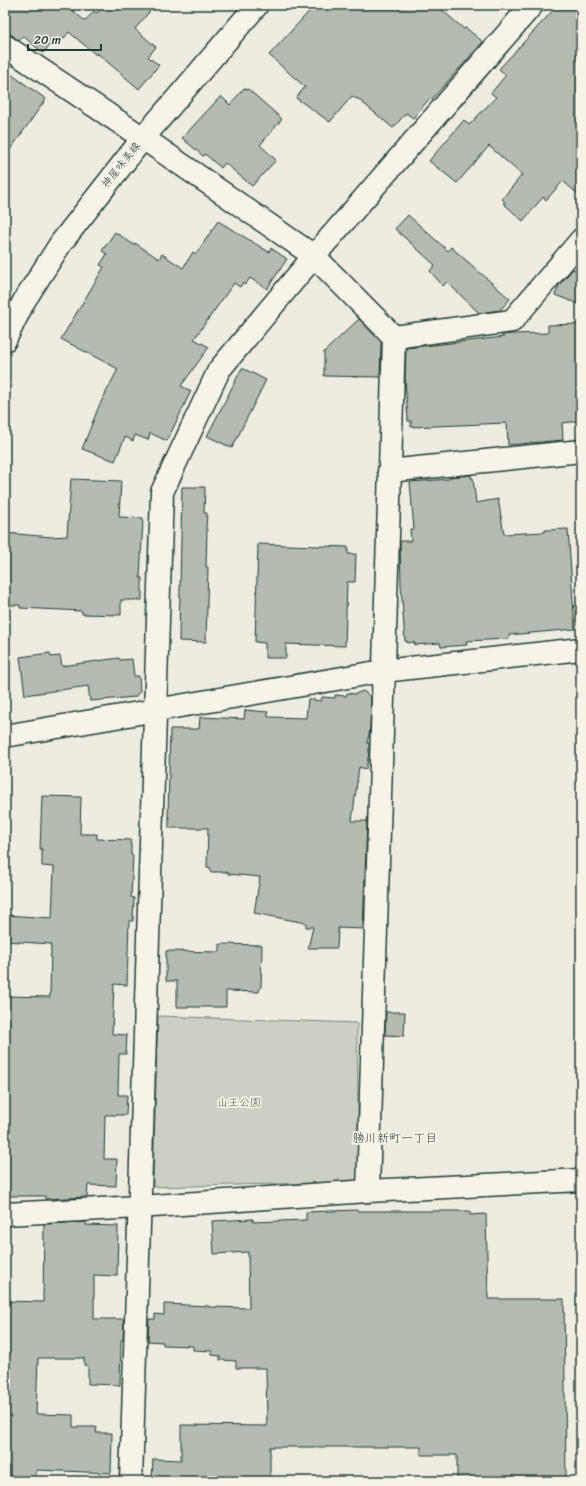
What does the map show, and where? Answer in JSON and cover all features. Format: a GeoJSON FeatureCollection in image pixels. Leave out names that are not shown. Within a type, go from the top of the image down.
{"type":"FeatureCollection","features":[{"type":"Feature","properties":{"kind":"street","name":"神屋味美線"},"geometry":{"type":"LineString","coordinates":[[5,340],[24,301],[61,243],[143,138],[258,5]]}},
{"type":"Feature","properties":{"kind":"street"},"geometry":{"type":"LineString","coordinates":[[131,1481],[162,492],[219,370],[314,256],[532,5]]}},
{"type":"Feature","properties":{"kind":"street"},"geometry":{"type":"LineString","coordinates":[[5,46],[143,138],[314,256],[394,337],[368,1191]]}},
{"type":"Feature","properties":{"kind":"street"},"geometry":{"type":"LineString","coordinates":[[394,337],[512,321],[581,240]]}},
{"type":"Feature","properties":{"kind":"street"},"geometry":{"type":"LineString","coordinates":[[389,471],[581,451]]}},
{"type":"Feature","properties":{"kind":"street"},"geometry":{"type":"LineString","coordinates":[[5,736],[383,671],[581,649]]}},
{"type":"Feature","properties":{"kind":"street"},"geometry":{"type":"LineString","coordinates":[[5,1214],[139,1207],[368,1191],[581,1180]]}},
{"type":"Feature","properties":{"kind":"green space","name":"山王公園"},"geometry":{"type":"Polygon","coordinates":[[[158,1016],[357,1023],[359,1182],[153,1187],[158,1016]]]}},
{"type":"Feature","properties":{"kind":"building"},"geometry":{"type":"Polygon","coordinates":[[[10,5],[66,5],[85,21],[94,11],[97,13],[104,5],[155,5],[135,29],[156,47],[148,57],[159,65],[139,89],[97,53],[96,55],[69,32],[58,45],[54,41],[43,53],[23,36],[19,41],[12,35],[5,34],[5,11],[10,5]]]}},
{"type":"Feature","properties":{"kind":"building"},"geometry":{"type":"Polygon","coordinates":[[[315,5],[436,5],[464,29],[466,28],[483,42],[413,118],[406,113],[393,128],[357,98],[356,99],[352,96],[330,122],[296,98],[305,87],[269,55],[315,5]]]}},
{"type":"Feature","properties":{"kind":"building"},"geometry":{"type":"Polygon","coordinates":[[[558,5],[581,5],[581,197],[563,181],[546,200],[543,197],[523,221],[503,203],[505,202],[502,199],[522,175],[489,146],[457,183],[429,161],[464,120],[469,125],[496,97],[491,93],[506,75],[499,69],[558,5]]]}},
{"type":"Feature","properties":{"kind":"building"},"geometry":{"type":"Polygon","coordinates":[[[5,70],[46,99],[5,157],[5,70]]]}},
{"type":"Feature","properties":{"kind":"building"},"geometry":{"type":"Polygon","coordinates":[[[244,88],[247,90],[248,89],[282,119],[260,145],[276,160],[252,186],[225,163],[221,168],[205,154],[203,156],[182,138],[221,96],[230,105],[244,88]]]}},
{"type":"Feature","properties":{"kind":"building"},"geometry":{"type":"Polygon","coordinates":[[[408,215],[448,251],[451,247],[510,299],[500,310],[479,313],[447,282],[443,286],[430,271],[435,265],[395,229],[408,215]]]}},
{"type":"Feature","properties":{"kind":"building"},"geometry":{"type":"Polygon","coordinates":[[[218,221],[269,252],[271,248],[287,259],[267,289],[250,278],[245,285],[243,283],[240,287],[234,283],[194,339],[209,347],[181,386],[191,391],[167,441],[150,433],[148,440],[135,435],[133,441],[125,437],[115,461],[82,449],[99,406],[118,369],[61,339],[104,267],[100,265],[107,254],[102,251],[115,232],[159,259],[162,254],[183,268],[193,252],[196,254],[218,221]]]}},
{"type":"Feature","properties":{"kind":"building"},"geometry":{"type":"Polygon","coordinates":[[[573,269],[581,272],[581,305],[555,295],[559,285],[573,269]]]}},
{"type":"Feature","properties":{"kind":"building"},"geometry":{"type":"Polygon","coordinates":[[[359,319],[381,342],[380,377],[324,376],[324,352],[359,319]]]}},
{"type":"Feature","properties":{"kind":"building"},"geometry":{"type":"Polygon","coordinates":[[[581,324],[581,421],[562,423],[563,440],[508,445],[507,423],[411,427],[411,421],[408,421],[405,378],[406,348],[504,337],[501,335],[548,333],[548,325],[581,324]]]}},
{"type":"Feature","properties":{"kind":"building"},"geometry":{"type":"Polygon","coordinates":[[[242,368],[266,380],[232,448],[207,436],[242,368]]]}},
{"type":"Feature","properties":{"kind":"building"},"geometry":{"type":"Polygon","coordinates":[[[471,475],[471,478],[473,478],[476,503],[498,499],[504,534],[568,529],[575,629],[509,635],[509,639],[466,641],[467,645],[441,647],[440,643],[415,645],[414,642],[407,643],[407,641],[405,641],[401,586],[400,541],[411,541],[410,529],[414,529],[410,482],[449,479],[449,477],[471,475]]]}},
{"type":"Feature","properties":{"kind":"building"},"geometry":{"type":"Polygon","coordinates":[[[71,479],[121,481],[119,517],[143,518],[140,578],[142,578],[142,600],[121,600],[121,615],[82,614],[82,611],[20,608],[20,605],[6,605],[5,533],[52,537],[67,536],[71,479]]]}},
{"type":"Feature","properties":{"kind":"building"},"geometry":{"type":"Polygon","coordinates":[[[182,487],[205,487],[204,513],[207,513],[206,567],[208,567],[206,642],[179,641],[182,487]]]}},
{"type":"Feature","properties":{"kind":"building"},"geometry":{"type":"Polygon","coordinates":[[[258,544],[348,547],[348,554],[356,554],[355,582],[347,582],[345,646],[286,644],[286,658],[265,658],[265,643],[255,642],[258,544]]]}},
{"type":"Feature","properties":{"kind":"building"},"geometry":{"type":"Polygon","coordinates":[[[50,653],[51,657],[60,656],[62,666],[119,658],[120,660],[132,659],[134,676],[139,676],[140,691],[135,697],[90,701],[88,686],[25,695],[20,657],[50,653]]]}},
{"type":"Feature","properties":{"kind":"building"},"geometry":{"type":"Polygon","coordinates":[[[363,691],[371,697],[370,729],[367,743],[369,743],[369,753],[366,769],[359,767],[352,821],[367,821],[363,929],[338,928],[337,948],[308,948],[313,927],[306,927],[306,923],[254,913],[260,877],[228,874],[228,872],[211,872],[210,867],[207,867],[208,828],[169,828],[170,729],[199,729],[200,717],[244,719],[245,710],[268,712],[268,717],[306,718],[308,699],[321,701],[322,697],[335,698],[335,695],[346,696],[347,693],[355,694],[363,691]]]}},
{"type":"Feature","properties":{"kind":"building"},"geometry":{"type":"Polygon","coordinates":[[[42,796],[81,797],[80,834],[97,834],[97,839],[131,840],[131,855],[133,855],[131,897],[134,898],[133,921],[129,921],[127,985],[114,984],[112,1034],[127,1035],[126,1054],[119,1054],[118,1095],[127,1095],[126,1115],[105,1115],[104,1159],[117,1159],[116,1186],[88,1185],[87,1197],[45,1199],[45,1196],[5,1196],[5,996],[50,997],[51,944],[5,941],[5,915],[52,918],[54,867],[42,866],[42,849],[40,849],[42,796]]]}},
{"type":"Feature","properties":{"kind":"building"},"geometry":{"type":"Polygon","coordinates":[[[220,944],[262,945],[261,987],[259,992],[226,991],[226,1007],[177,1007],[177,981],[166,981],[166,951],[220,952],[220,944]]]}},
{"type":"Feature","properties":{"kind":"building"},"geometry":{"type":"Polygon","coordinates":[[[386,1012],[405,1012],[404,1036],[385,1035],[386,1012]]]}},
{"type":"Feature","properties":{"kind":"building"},"geometry":{"type":"Polygon","coordinates":[[[357,1210],[470,1211],[470,1215],[486,1214],[488,1299],[564,1299],[566,1479],[457,1481],[457,1455],[421,1455],[421,1447],[270,1447],[270,1481],[152,1481],[153,1459],[181,1460],[181,1425],[267,1426],[266,1368],[236,1368],[236,1361],[220,1360],[220,1356],[212,1355],[212,1351],[193,1350],[193,1346],[163,1345],[163,1342],[148,1341],[149,1319],[155,1319],[155,1314],[164,1315],[164,1304],[249,1308],[248,1252],[214,1254],[212,1221],[253,1219],[253,1222],[306,1220],[306,1212],[357,1210]]]}},
{"type":"Feature","properties":{"kind":"building"},"geometry":{"type":"Polygon","coordinates":[[[86,1222],[86,1225],[118,1226],[117,1276],[94,1275],[94,1319],[124,1319],[123,1340],[121,1340],[120,1385],[88,1384],[88,1366],[84,1365],[84,1358],[38,1358],[36,1414],[73,1415],[73,1427],[97,1427],[96,1433],[112,1433],[111,1473],[36,1470],[36,1481],[5,1481],[5,1301],[43,1302],[44,1224],[86,1222]]]}},
{"type":"Feature","properties":{"kind":"district","name":"勝川新町一丁目"},"geometry":{"type":"Point","coordinates":[395,1138]}}]}
